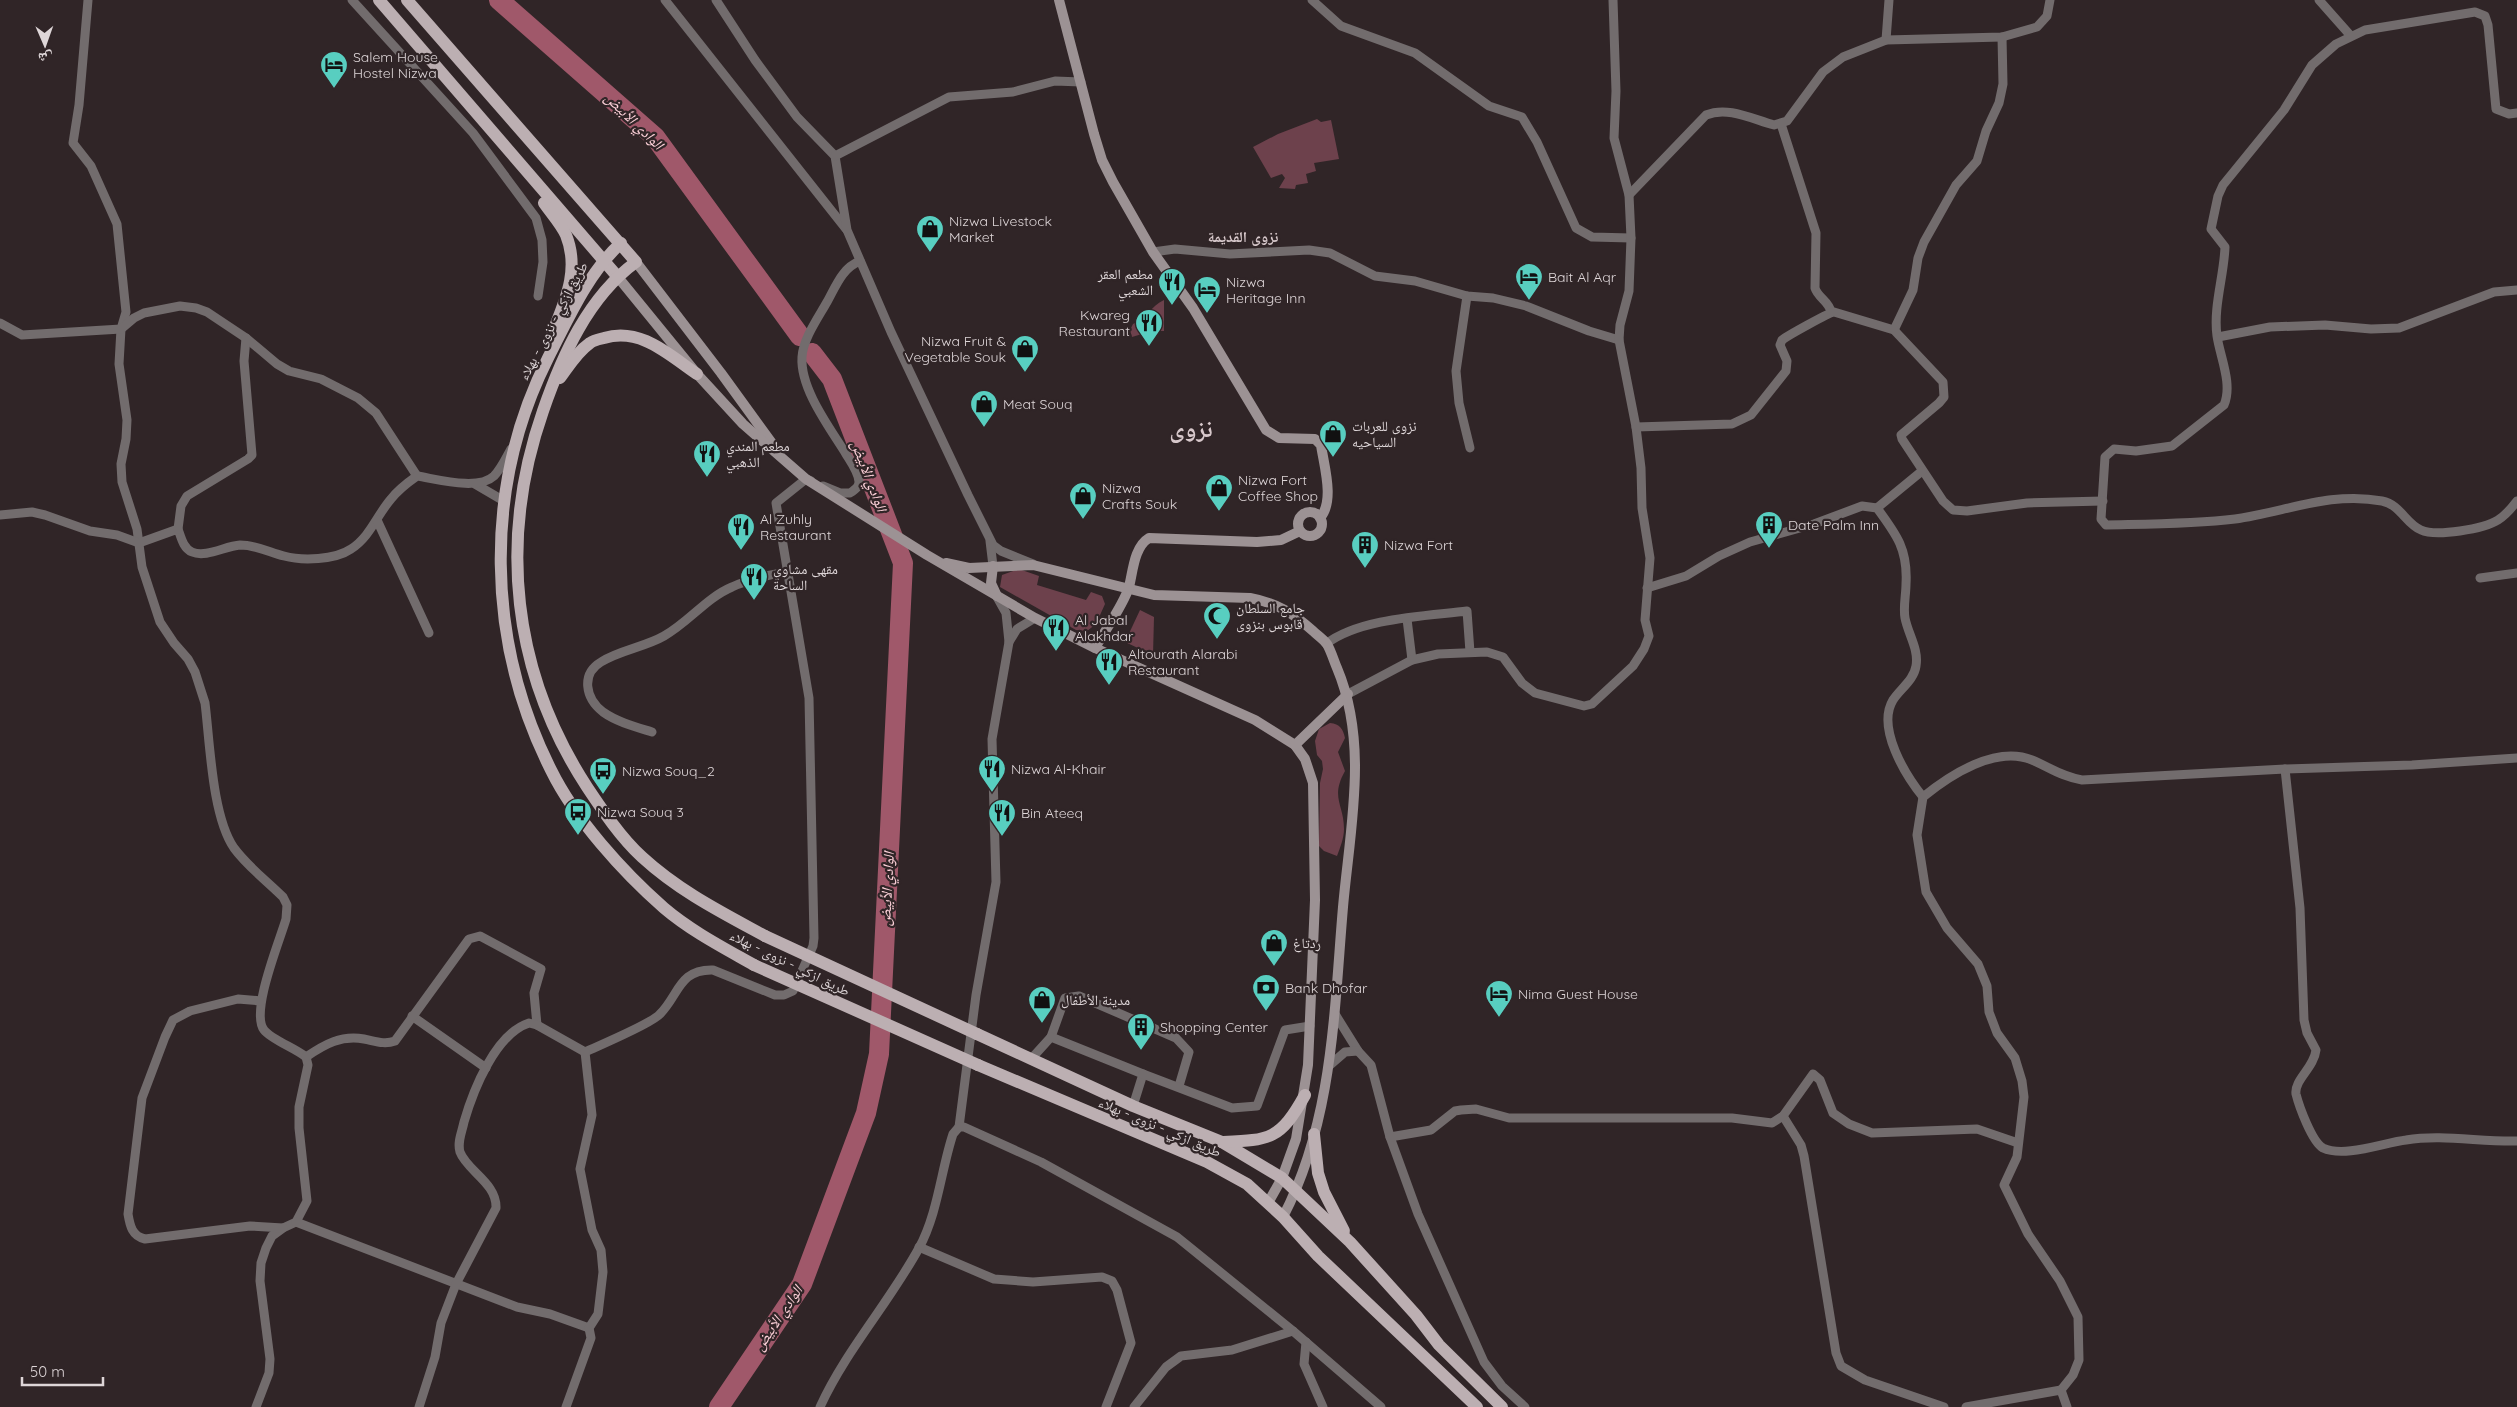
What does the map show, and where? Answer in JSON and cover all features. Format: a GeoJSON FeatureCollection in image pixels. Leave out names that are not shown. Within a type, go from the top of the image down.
{"type":"FeatureCollection","features":[{"type":"Feature","properties":{"kind":"main road","name":"طريق ازكي - نزوى - بهلاء"},"geometry":{"type":"LineString","coordinates":[[379,0],[519,166],[617,276]]}},
{"type":"Feature","properties":{"kind":"main road"},"geometry":{"type":"LineString","coordinates":[[407,0],[636,262]]}},
{"type":"Feature","properties":{"kind":"main road"},"geometry":{"type":"LineString","coordinates":[[519,166],[565,235],[572,258],[572,280],[535,384]]}},
{"type":"Feature","properties":{"kind":"main road","name":"طريق ازكي - نزوى - بهلاء"},"geometry":{"type":"LineString","coordinates":[[621,243],[603,260],[562,331],[535,384],[516,440],[504,501],[500,565],[504,628],[525,712],[551,772],[584,821],[629,875],[673,914],[707,938],[754,965],[978,1065],[1207,1162],[1248,1184],[1283,1217],[1318,1256],[1476,1407]]}},
{"type":"Feature","properties":{"kind":"main road","name":"طريق ازكي - نزوى - بهلاء"},"geometry":{"type":"LineString","coordinates":[[636,262],[617,276],[577,331],[557,370],[538,426],[522,493],[516,561],[522,629],[532,670],[545,706],[569,759],[603,811],[640,856],[690,895],[765,936],[1134,1106],[1222,1142],[1282,1178],[1350,1242],[1416,1315],[1439,1345],[1502,1407]]}},
{"type":"Feature","properties":{"kind":"main road"},"geometry":{"type":"LineString","coordinates":[[538,426],[559,380],[576,356],[591,342],[613,336],[635,337],[652,342],[697,374]]}},
{"type":"Feature","properties":{"kind":"main road"},"geometry":{"type":"LineString","coordinates":[[1222,1142],[1256,1141],[1272,1136],[1291,1120],[1304,1096]]}},
{"type":"Feature","properties":{"kind":"main road"},"geometry":{"type":"LineString","coordinates":[[1314,1134],[1318,1173],[1328,1199],[1350,1242]]}},
{"type":"Feature","properties":{"kind":"street"},"geometry":{"type":"LineString","coordinates":[[88,0],[79,105],[73,144],[92,166],[117,224],[126,312],[122,329],[120,375],[128,420],[121,464],[122,482],[135,521],[142,567],[160,622],[174,643],[188,658],[201,688],[205,703],[219,814],[226,835],[235,849],[283,897],[287,904],[286,919],[261,1001],[260,1023],[264,1031],[306,1057],[308,1065],[299,1107],[299,1128],[307,1201],[296,1222],[272,1236],[261,1264],[260,1281],[270,1359],[269,1373],[256,1407]]}},
{"type":"Feature","properties":{"kind":"street"},"geometry":{"type":"LineString","coordinates":[[352,0],[473,133],[536,218],[542,240],[543,262],[538,296]]}},
{"type":"Feature","properties":{"kind":"street"},"geometry":{"type":"LineString","coordinates":[[665,0],[847,230]]}},
{"type":"Feature","properties":{"kind":"street"},"geometry":{"type":"LineString","coordinates":[[716,0],[750,53],[797,116],[835,156],[847,230],[891,332],[990,540],[993,566],[991,584],[1006,613],[1009,642],[992,739],[996,882],[976,995],[959,1127],[953,1134],[936,1198],[919,1247],[839,1370],[820,1407]]}},
{"type":"Feature","properties":{"kind":"street"},"geometry":{"type":"LineString","coordinates":[[1060,0],[1102,160],[1153,252],[1193,308],[1266,430],[1279,438],[1315,439],[1321,446],[1327,502],[1324,513],[1320,518],[1320,529],[1315,534],[1307,535],[1300,531]]}},
{"type":"Feature","properties":{"kind":"street"},"geometry":{"type":"LineString","coordinates":[[1312,0],[1341,26],[1415,53],[1490,106],[1522,117],[1537,142],[1576,228],[1592,237],[1631,238]]}},
{"type":"Feature","properties":{"kind":"street"},"geometry":{"type":"LineString","coordinates":[[1295,746],[1348,694],[1412,660],[1438,654],[1487,652],[1503,657],[1522,683],[1535,693],[1576,705],[1592,704],[1633,666],[1644,648],[1649,636],[1645,620],[1646,588],[1650,558],[1642,508],[1641,468],[1636,427],[1619,340],[1620,325],[1629,291],[1631,238],[1629,195],[1614,138],[1616,91],[1613,0]]}},
{"type":"Feature","properties":{"kind":"street"},"geometry":{"type":"LineString","coordinates":[[1886,40],[1889,0]]}},
{"type":"Feature","properties":{"kind":"street"},"geometry":{"type":"LineString","coordinates":[[1629,195],[1706,115],[1715,111],[1726,111],[1774,125],[1781,124],[1790,116],[1828,66],[1843,57],[1886,40],[2002,37],[2037,27],[2043,23],[2047,16],[2050,0]]}},
{"type":"Feature","properties":{"kind":"street"},"geometry":{"type":"LineString","coordinates":[[2319,0],[2350,35]]}},
{"type":"Feature","properties":{"kind":"street"},"geometry":{"type":"LineString","coordinates":[[2517,113],[2509,114],[2496,109],[2488,25],[2484,16],[2475,12],[2364,30],[2350,35],[2323,54],[2312,66],[2284,110],[2223,185],[2218,196],[2211,229],[2225,247],[2216,322],[2226,379],[2227,399],[2224,405],[2172,446],[2145,450],[2114,449],[2108,452],[2105,457],[2103,501],[2100,518],[2106,525],[2220,520],[2252,516],[2314,501],[2337,499],[2382,501],[2400,510],[2420,530],[2429,532],[2484,527],[2497,521],[2509,512],[2517,501]]}},
{"type":"Feature","properties":{"kind":"street"},"geometry":{"type":"LineString","coordinates":[[1894,330],[1913,290],[1918,258],[1924,242],[1956,185],[1977,161],[1986,131],[1999,104],[2003,84],[2002,37]]}},
{"type":"Feature","properties":{"kind":"street"},"geometry":{"type":"LineString","coordinates":[[835,156],[949,97],[1013,92],[1035,84],[1056,81],[1081,82]]}},
{"type":"Feature","properties":{"kind":"street"},"geometry":{"type":"LineString","coordinates":[[1781,124],[1816,233],[1816,292],[1828,304],[1831,312]]}},
{"type":"Feature","properties":{"kind":"street"},"geometry":{"type":"LineString","coordinates":[[1153,252],[1175,249],[1230,254],[1310,250],[1330,253],[1375,276],[1415,281],[1467,296],[1494,298],[1526,306],[1588,331],[1619,340]]}},
{"type":"Feature","properties":{"kind":"street"},"geometry":{"type":"LineString","coordinates":[[806,479],[845,494],[850,493],[858,486],[859,480],[853,465],[819,411],[806,381],[802,356],[812,329],[842,274],[853,264],[860,261]]}},
{"type":"Feature","properties":{"kind":"street"},"geometry":{"type":"LineString","coordinates":[[636,262],[722,373],[786,463]]}},
{"type":"Feature","properties":{"kind":"street"},"geometry":{"type":"LineString","coordinates":[[617,276],[697,374],[743,424],[806,479],[927,555],[1035,618],[1095,648],[1255,720],[1295,746],[1305,759],[1312,783],[1315,900],[1310,1026],[1304,1096],[1296,1139],[1282,1178],[1268,1203]]}},
{"type":"Feature","properties":{"kind":"street"},"geometry":{"type":"LineString","coordinates":[[2218,337],[2270,327],[2325,325],[2371,329],[2399,328],[2494,292],[2517,290]]}},
{"type":"Feature","properties":{"kind":"street"},"geometry":{"type":"LineString","coordinates":[[1467,296],[1456,371],[1459,403],[1470,448]]}},
{"type":"Feature","properties":{"kind":"street"},"geometry":{"type":"LineString","coordinates":[[0,322],[22,335],[122,329],[134,318],[144,313],[180,306],[207,312],[246,338],[276,364],[289,371],[321,379],[358,398],[376,413],[416,476],[475,484],[486,482],[494,476],[516,440]]}},
{"type":"Feature","properties":{"kind":"street"},"geometry":{"type":"LineString","coordinates":[[1636,427],[1732,424],[1742,421],[1758,407],[1786,371],[1787,361],[1780,345],[1782,340],[1831,312],[1894,330],[1943,382],[1945,389],[1944,397],[1901,435],[1922,471],[1947,507],[1960,512],[2020,504],[2103,501]]}},
{"type":"Feature","properties":{"kind":"street"},"geometry":{"type":"LineString","coordinates":[[246,338],[244,361],[252,455],[187,496],[181,506],[178,530],[186,547],[193,552],[205,553],[238,545],[254,546],[285,556],[308,558],[337,555],[350,550],[361,541],[390,500],[416,476]]}},
{"type":"Feature","properties":{"kind":"street"},"geometry":{"type":"LineString","coordinates":[[1877,508],[1922,471]]}},
{"type":"Feature","properties":{"kind":"street"},"geometry":{"type":"LineString","coordinates":[[585,1052],[660,1015],[683,981],[692,974],[702,970],[713,970],[775,995],[784,995],[793,991],[813,946],[809,698],[776,503],[806,479]]}},
{"type":"Feature","properties":{"kind":"street"},"geometry":{"type":"LineString","coordinates":[[475,484],[504,501]]}},
{"type":"Feature","properties":{"kind":"street"},"geometry":{"type":"LineString","coordinates":[[1646,588],[1686,576],[1719,556],[1750,542],[1814,524],[1862,506],[1877,508],[1899,538],[1904,553],[1907,569],[1905,616],[1917,656],[1916,668],[1911,679],[1892,702],[1888,718],[1896,752],[1903,768],[1923,797]]}},
{"type":"Feature","properties":{"kind":"street"},"geometry":{"type":"LineString","coordinates":[[1300,531],[1299,520],[1303,514],[1310,512],[1320,518]]}},
{"type":"Feature","properties":{"kind":"street"},"geometry":{"type":"LineString","coordinates":[[0,515],[38,514],[90,531],[117,535],[139,544],[178,530]]}},
{"type":"Feature","properties":{"kind":"street"},"geometry":{"type":"LineString","coordinates":[[377,520],[429,634]]}},
{"type":"Feature","properties":{"kind":"street"},"geometry":{"type":"LineString","coordinates":[[1095,648],[1128,588],[1137,556],[1143,544],[1150,538],[1257,542],[1281,540],[1300,531]]}},
{"type":"Feature","properties":{"kind":"street"},"geometry":{"type":"LineString","coordinates":[[990,540],[1001,551],[1033,564],[1154,595],[1250,598],[1275,604],[1294,614],[1326,644],[1348,694],[1356,755],[1330,1065],[1314,1134],[1296,1192],[1283,1217]]}},
{"type":"Feature","properties":{"kind":"street"},"geometry":{"type":"LineString","coordinates":[[927,555],[957,566],[1033,564]]}},
{"type":"Feature","properties":{"kind":"street"},"geometry":{"type":"LineString","coordinates":[[652,732],[632,726],[602,711],[590,697],[586,686],[589,674],[594,667],[603,661],[650,644],[667,635],[713,598],[732,586],[787,572]]}},
{"type":"Feature","properties":{"kind":"street"},"geometry":{"type":"LineString","coordinates":[[2480,578],[2517,573]]}},
{"type":"Feature","properties":{"kind":"street"},"geometry":{"type":"LineString","coordinates":[[1326,644],[1337,635],[1358,627],[1467,611],[1470,652]]}},
{"type":"Feature","properties":{"kind":"street"},"geometry":{"type":"LineString","coordinates":[[1009,642],[1017,629],[1035,618]]}},
{"type":"Feature","properties":{"kind":"street"},"geometry":{"type":"LineString","coordinates":[[1407,619],[1412,660]]}},
{"type":"Feature","properties":{"kind":"street"},"geometry":{"type":"LineString","coordinates":[[1966,1407],[2061,1390],[2074,1375],[2079,1360],[2078,1317],[2060,1281],[2028,1234],[2004,1185],[2017,1157],[2024,1097],[2014,1058],[1997,1033],[1989,1012],[1987,986],[1978,964],[1947,928],[1926,892],[1916,835],[1923,797],[1936,786],[1984,760],[1999,755],[2016,755],[2031,759],[2066,777],[2082,780],[2285,769],[2412,765],[2517,758]]}},
{"type":"Feature","properties":{"kind":"street"},"geometry":{"type":"LineString","coordinates":[[2285,769],[2300,908],[2304,1020],[2307,1033],[2316,1050],[2309,1070],[2298,1081],[2296,1093],[2314,1141],[2321,1147],[2332,1151],[2367,1148],[2430,1138],[2517,1141]]}},
{"type":"Feature","properties":{"kind":"street"},"geometry":{"type":"LineString","coordinates":[[306,1057],[333,1040],[350,1037],[388,1043],[395,1041],[468,939],[480,936],[541,969],[534,994],[537,1025]]}},
{"type":"Feature","properties":{"kind":"street"},"geometry":{"type":"LineString","coordinates":[[1032,1058],[1051,1037],[1065,998],[1079,996],[1176,1038],[1189,1052],[1179,1086]]}},
{"type":"Feature","properties":{"kind":"street"},"geometry":{"type":"LineString","coordinates":[[261,1001],[238,1000],[190,1011],[173,1020],[142,1098],[128,1214],[131,1229],[139,1238],[145,1239],[250,1226],[283,1228]]}},
{"type":"Feature","properties":{"kind":"street"},"geometry":{"type":"LineString","coordinates":[[1335,1014],[1358,1051],[1371,1065],[1390,1136],[1418,1214],[1484,1362],[1507,1392],[1525,1407]]}},
{"type":"Feature","properties":{"kind":"street"},"geometry":{"type":"LineString","coordinates":[[412,1016],[486,1068]]}},
{"type":"Feature","properties":{"kind":"street"},"geometry":{"type":"LineString","coordinates":[[419,1407],[435,1357],[441,1323],[456,1284],[496,1208],[494,1196],[460,1153],[459,1142],[472,1096],[486,1068],[509,1036],[523,1025],[529,1023],[537,1025],[585,1052]]}},
{"type":"Feature","properties":{"kind":"street"},"geometry":{"type":"LineString","coordinates":[[1051,1037],[1232,1108],[1256,1106],[1286,1030],[1310,1026]]}},
{"type":"Feature","properties":{"kind":"street"},"geometry":{"type":"LineString","coordinates":[[1330,1065],[1345,1052],[1358,1051]]}},
{"type":"Feature","properties":{"kind":"street"},"geometry":{"type":"LineString","coordinates":[[566,1407],[591,1338],[589,1328],[598,1314],[603,1272],[601,1250],[592,1230],[580,1169],[592,1115],[585,1052]]}},
{"type":"Feature","properties":{"kind":"street"},"geometry":{"type":"LineString","coordinates":[[1134,1106],[1143,1074]]}},
{"type":"Feature","properties":{"kind":"street"},"geometry":{"type":"LineString","coordinates":[[1390,1136],[1431,1130],[1455,1111],[1476,1109],[1509,1118],[1540,1120],[1732,1118],[1772,1123],[1783,1116],[1813,1074],[1820,1080],[1833,1113],[1850,1124],[1872,1133],[1977,1129],[2018,1143]]}},
{"type":"Feature","properties":{"kind":"street"},"geometry":{"type":"LineString","coordinates":[[1783,1116],[1801,1145],[1804,1156],[1836,1353],[1841,1366],[1865,1380],[1944,1407]]}},
{"type":"Feature","properties":{"kind":"street"},"geometry":{"type":"LineString","coordinates":[[959,1127],[970,1128],[989,1140],[1041,1162],[1177,1237],[1294,1331],[1381,1407]]}},
{"type":"Feature","properties":{"kind":"street"},"geometry":{"type":"LineString","coordinates":[[296,1222],[516,1307],[550,1314],[589,1328]]}},
{"type":"Feature","properties":{"kind":"street"},"geometry":{"type":"LineString","coordinates":[[919,1247],[994,1279],[1033,1282],[1102,1277],[1112,1281],[1117,1290],[1131,1343],[1106,1407]]}},
{"type":"Feature","properties":{"kind":"street"},"geometry":{"type":"LineString","coordinates":[[1134,1407],[1166,1367],[1181,1356],[1232,1350],[1294,1331]]}},
{"type":"Feature","properties":{"kind":"street"},"geometry":{"type":"LineString","coordinates":[[1306,1342],[1304,1364],[1324,1407]]}},
{"type":"Feature","properties":{"kind":"street"},"geometry":{"type":"LineString","coordinates":[[2061,1390],[2067,1407]]}},
{"type":"Feature","properties":{"kind":"shaded area"},"geometry":{"type":"Polygon","coordinates":[[[1317,119],[1321,122],[1331,120],[1339,159],[1314,163],[1316,171],[1306,174],[1308,183],[1296,185],[1295,189],[1279,188],[1285,178],[1282,174],[1271,178],[1253,147],[1278,134],[1317,119]]]}},
{"type":"Feature","properties":{"kind":"shaded area"},"geometry":{"type":"Polygon","coordinates":[[[1164,300],[1164,331],[1152,331],[1132,337],[1130,330],[1133,324],[1164,300]]]}},
{"type":"Feature","properties":{"kind":"shaded area"},"geometry":{"type":"Polygon","coordinates":[[[1019,569],[1039,576],[1037,585],[1086,600],[1091,592],[1102,596],[1105,604],[1096,624],[1087,631],[1076,630],[1000,587],[1002,575],[1019,569]]]}},
{"type":"Feature","properties":{"kind":"shaded area"},"geometry":{"type":"Polygon","coordinates":[[[1140,610],[1154,617],[1153,655],[1125,642],[1140,610]]]}},
{"type":"Feature","properties":{"kind":"shaded area"},"geometry":{"type":"Polygon","coordinates":[[[1330,723],[1336,724],[1340,728],[1345,738],[1338,752],[1345,771],[1338,795],[1344,829],[1343,839],[1337,856],[1324,851],[1319,846],[1320,783],[1323,769],[1322,761],[1317,755],[1315,741],[1319,729],[1330,723]]]}},
{"type":"Feature","properties":{"kind":"waterway","name":"الوادي الأبيض"},"geometry":{"type":"LineString","coordinates":[[499,0],[655,137],[800,336]]}},
{"type":"Feature","properties":{"kind":"waterway","name":"الوادي الأبيض"},"geometry":{"type":"LineString","coordinates":[[719,1407],[802,1284],[866,1113],[879,1054],[903,563],[832,379],[812,353]]}},
{"type":"Feature","properties":{"kind":"place","name":"Salem House Hostel Nizwa"},"geometry":{"type":"Point","coordinates":[334,89]}},
{"type":"Feature","properties":{"kind":"place","name":"Nizwa Livestock Market"},"geometry":{"type":"Point","coordinates":[930,253]}},
{"type":"Feature","properties":{"kind":"place","name":"Bait Al Aqr"},"geometry":{"type":"Point","coordinates":[1529,301]}},
{"type":"Feature","properties":{"kind":"place","name":"مطعم العقر الشعبي"},"geometry":{"type":"Point","coordinates":[1172,306]}},
{"type":"Feature","properties":{"kind":"place","name":"Nizwa Heritage Inn"},"geometry":{"type":"Point","coordinates":[1207,314]}},
{"type":"Feature","properties":{"kind":"place","name":"Kwareg Restaurant"},"geometry":{"type":"Point","coordinates":[1149,347]}},
{"type":"Feature","properties":{"kind":"place","name":"Nizwa Fruit & Vegetable Souk"},"geometry":{"type":"Point","coordinates":[1025,373]}},
{"type":"Feature","properties":{"kind":"place","name":"Meat Souq"},"geometry":{"type":"Point","coordinates":[984,428]}},
{"type":"Feature","properties":{"kind":"place","name":"نزوى للعربات السياحيه"},"geometry":{"type":"Point","coordinates":[1333,458]}},
{"type":"Feature","properties":{"kind":"place","name":"مطعم المندي الذهبي"},"geometry":{"type":"Point","coordinates":[707,478]}},
{"type":"Feature","properties":{"kind":"place","name":"Nizwa Fort Coffee Shop"},"geometry":{"type":"Point","coordinates":[1219,512]}},
{"type":"Feature","properties":{"kind":"place","name":"Nizwa Crafts Souk"},"geometry":{"type":"Point","coordinates":[1083,520]}},
{"type":"Feature","properties":{"kind":"place","name":"Date Palm Inn"},"geometry":{"type":"Point","coordinates":[1769,549]}},
{"type":"Feature","properties":{"kind":"place","name":"Al Zuhly Restaurant"},"geometry":{"type":"Point","coordinates":[741,551]}},
{"type":"Feature","properties":{"kind":"place","name":"Nizwa Fort"},"geometry":{"type":"Point","coordinates":[1365,569]}},
{"type":"Feature","properties":{"kind":"place","name":"مقهى مشاوي الساحة"},"geometry":{"type":"Point","coordinates":[754,601]}},
{"type":"Feature","properties":{"kind":"place","name":"جامع السلطان قابوس بنزوى"},"geometry":{"type":"Point","coordinates":[1217,640]}},
{"type":"Feature","properties":{"kind":"place","name":"Al Jabal Alakhdar"},"geometry":{"type":"Point","coordinates":[1056,652]}},
{"type":"Feature","properties":{"kind":"place","name":"Altourath Alarabi Restaurant"},"geometry":{"type":"Point","coordinates":[1109,686]}},
{"type":"Feature","properties":{"kind":"place","name":"Nizwa Al-Khair"},"geometry":{"type":"Point","coordinates":[992,793]}},
{"type":"Feature","properties":{"kind":"place","name":"Nizwa Souq_2"},"geometry":{"type":"Point","coordinates":[603,795]}},
{"type":"Feature","properties":{"kind":"place","name":"Nizwa Souq 3"},"geometry":{"type":"Point","coordinates":[578,836]}},
{"type":"Feature","properties":{"kind":"place","name":"Bin Ateeq"},"geometry":{"type":"Point","coordinates":[1002,837]}},
{"type":"Feature","properties":{"kind":"place","name":"ردتاغ"},"geometry":{"type":"Point","coordinates":[1274,967]}},
{"type":"Feature","properties":{"kind":"place","name":"Bank Dhofar"},"geometry":{"type":"Point","coordinates":[1266,1012]}},
{"type":"Feature","properties":{"kind":"place","name":"Nima Guest House"},"geometry":{"type":"Point","coordinates":[1499,1018]}},
{"type":"Feature","properties":{"kind":"place","name":"مدينة الأطفال"},"geometry":{"type":"Point","coordinates":[1042,1024]}},
{"type":"Feature","properties":{"kind":"place","name":"Shopping Center"},"geometry":{"type":"Point","coordinates":[1141,1051]}},
{"type":"Feature","properties":{"kind":"district","name":"نزوى القديمة"},"geometry":{"type":"Point","coordinates":[1243,237]}},
{"type":"Feature","properties":{"kind":"district","name":"نزوى"},"geometry":{"type":"Point","coordinates":[1191,429]}}]}
